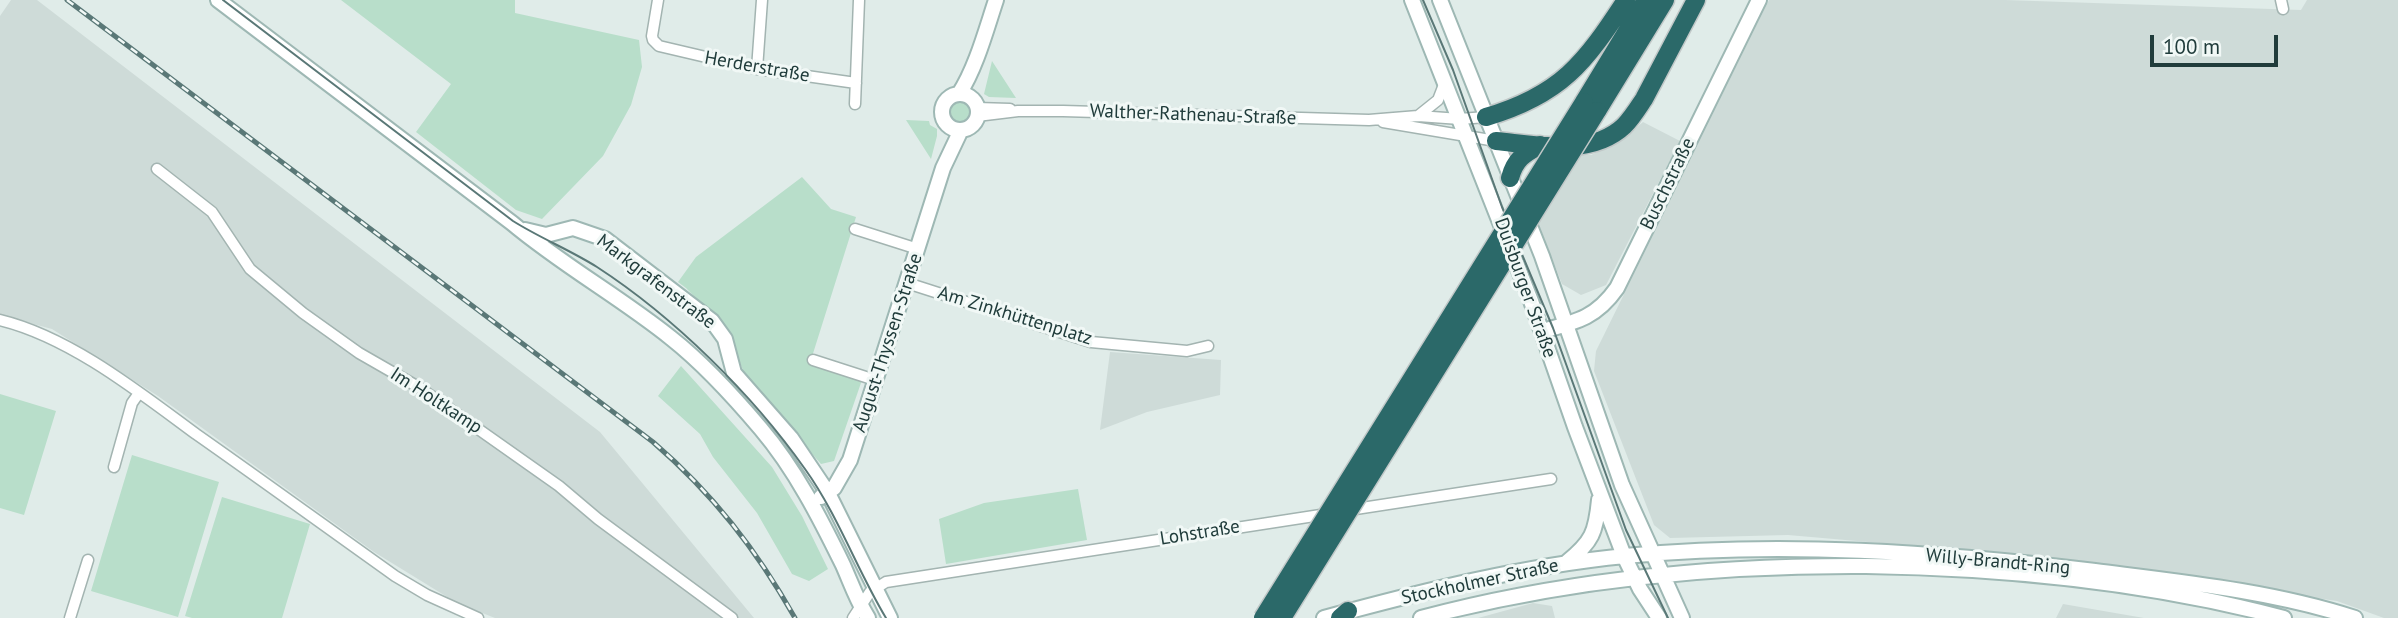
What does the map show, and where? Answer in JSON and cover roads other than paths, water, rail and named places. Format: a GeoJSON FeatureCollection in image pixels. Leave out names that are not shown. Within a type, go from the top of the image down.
{"type":"FeatureCollection","features":[{"type":"Feature","properties":{"kind":"highway"},"geometry":{"type":"LineString","coordinates":[[1486,117],[1532,100],[1562,81],[1594,46],[1626,0]]}},
{"type":"Feature","properties":{"kind":"highway"},"geometry":{"type":"LineString","coordinates":[[1282,618],[1590,107],[1646,0]]}},
{"type":"Feature","properties":{"kind":"highway"},"geometry":{"type":"LineString","coordinates":[[1264,618],[1590,107],[1665,0]]}},
{"type":"Feature","properties":{"kind":"highway"},"geometry":{"type":"LineString","coordinates":[[1496,141],[1581,146],[1603,139],[1624,126],[1644,99],[1696,0]]}},
{"type":"Feature","properties":{"kind":"highway"},"geometry":{"type":"LineString","coordinates":[[1510,178],[1513,166],[1520,156],[1540,145]]}},
{"type":"Feature","properties":{"kind":"main road","name":"Markgrafenstraße"},"geometry":{"type":"LineString","coordinates":[[219,0],[536,243],[643,317],[702,366],[762,430],[810,502],[844,567],[860,614]]}},
{"type":"Feature","properties":{"kind":"main road"},"geometry":{"type":"LineString","coordinates":[[971,104],[948,99],[942,109],[943,118],[955,128],[971,126],[971,104],[981,47],[996,0]]}},
{"type":"Feature","properties":{"kind":"main road","name":"Duisburger Straße"},"geometry":{"type":"LineString","coordinates":[[1412,0],[1542,331],[1600,495],[1638,555],[1647,576]]}},
{"type":"Feature","properties":{"kind":"main road","name":"Duisburger Straße"},"geometry":{"type":"LineString","coordinates":[[1440,0],[1567,325],[1622,485],[1638,555],[1647,576]]}},
{"type":"Feature","properties":{"kind":"main road","name":"Buschstraße"},"geometry":{"type":"LineString","coordinates":[[1542,331],[1580,321],[1597,311],[1617,288],[1759,0]]}},
{"type":"Feature","properties":{"kind":"main road","name":"August-Thyssen-Straße"},"geometry":{"type":"LineString","coordinates":[[810,502],[828,493],[843,475],[850,460],[955,128]]}},
{"type":"Feature","properties":{"kind":"main road","name":"Markgrafenstraße"},"geometry":{"type":"LineString","coordinates":[[512,223],[533,234],[546,235],[573,228],[605,239],[712,321],[724,339],[734,373],[791,438],[828,493],[890,618]]}},
{"type":"Feature","properties":{"kind":"main road"},"geometry":{"type":"LineString","coordinates":[[1565,564],[1588,543],[1594,533],[1600,495]]}},
{"type":"Feature","properties":{"kind":"main road","name":"Willy-Brandt-Ring"},"geometry":{"type":"LineString","coordinates":[[1638,555],[1723,549],[1838,549],[2025,563],[2235,590],[2329,615],[2349,617]]}},
{"type":"Feature","properties":{"kind":"main road","name":"Stockholmer Straße"},"geometry":{"type":"LineString","coordinates":[[1324,618],[1497,575],[1638,555]]}},
{"type":"Feature","properties":{"kind":"main road","name":"Willy-Brandt-Ring"},"geometry":{"type":"LineString","coordinates":[[1647,576],[1724,568],[1864,566],[1957,569],[2108,583],[2175,594],[2284,618]]}},
{"type":"Feature","properties":{"kind":"main road"},"geometry":{"type":"LineString","coordinates":[[1647,576],[1659,618]]}},
{"type":"Feature","properties":{"kind":"main road"},"geometry":{"type":"LineString","coordinates":[[1647,576],[1682,618]]}},
{"type":"Feature","properties":{"kind":"main road","name":"Stockholmer Straße"},"geometry":{"type":"LineString","coordinates":[[1421,618],[1575,584],[1647,576]]}},
{"type":"Feature","properties":{"kind":"street","name":"Herderstraße"},"geometry":{"type":"LineString","coordinates":[[658,0],[652,36],[659,46],[757,69],[856,83]]}},
{"type":"Feature","properties":{"kind":"street"},"geometry":{"type":"LineString","coordinates":[[757,69],[762,0]]}},
{"type":"Feature","properties":{"kind":"street"},"geometry":{"type":"LineString","coordinates":[[855,104],[859,0]]}},
{"type":"Feature","properties":{"kind":"street"},"geometry":{"type":"LineString","coordinates":[[1418,116],[1438,100],[1445,81]]}},
{"type":"Feature","properties":{"kind":"street","name":"Walther-Rathenau-Straße"},"geometry":{"type":"LineString","coordinates":[[971,104],[1018,111],[1369,120],[1418,116],[1460,120],[1486,117]]}},
{"type":"Feature","properties":{"kind":"street","name":"Walther-Rathenau-Straße"},"geometry":{"type":"LineString","coordinates":[[1369,120],[1496,141]]}},
{"type":"Feature","properties":{"kind":"street","name":"Im Holtkamp"},"geometry":{"type":"LineString","coordinates":[[158,169],[212,212],[250,269],[303,313],[359,353],[420,388],[559,486],[598,519],[732,618]]}},
{"type":"Feature","properties":{"kind":"street"},"geometry":{"type":"LineString","coordinates":[[855,229],[918,249]]}},
{"type":"Feature","properties":{"kind":"street","name":"Am Zinkhüttenplatz"},"geometry":{"type":"LineString","coordinates":[[907,283],[1091,342],[1187,351],[1208,346]]}},
{"type":"Feature","properties":{"kind":"street"},"geometry":{"type":"LineString","coordinates":[[0,320],[61,343],[139,393],[395,576],[427,595],[478,618]]}},
{"type":"Feature","properties":{"kind":"street"},"geometry":{"type":"LineString","coordinates":[[813,360],[876,380]]}},
{"type":"Feature","properties":{"kind":"street"},"geometry":{"type":"LineString","coordinates":[[114,467],[132,403],[139,393]]}},
{"type":"Feature","properties":{"kind":"street","name":"Lohstraße"},"geometry":{"type":"LineString","coordinates":[[875,589],[886,582],[1551,479]]}},
{"type":"Feature","properties":{"kind":"street"},"geometry":{"type":"LineString","coordinates":[[70,618],[88,560]]}},
{"type":"Feature","properties":{"kind":"street"},"geometry":{"type":"LineString","coordinates":[[860,614],[875,589]]}},
{"type":"Feature","properties":{"kind":"tram line"},"geometry":{"type":"LineString","coordinates":[[223,0],[513,221],[597,267],[683,333],[736,385],[805,469],[828,505],[886,618]]}},
{"type":"Feature","properties":{"kind":"tram line"},"geometry":{"type":"LineString","coordinates":[[1423,0],[1453,70],[1502,207],[1553,328],[1626,530],[1668,618]]}},
{"type":"Feature","properties":{"kind":"railway"},"geometry":{"type":"LineString","coordinates":[[67,0],[653,442],[695,482],[732,524],[765,569],[795,618]]}}]}
